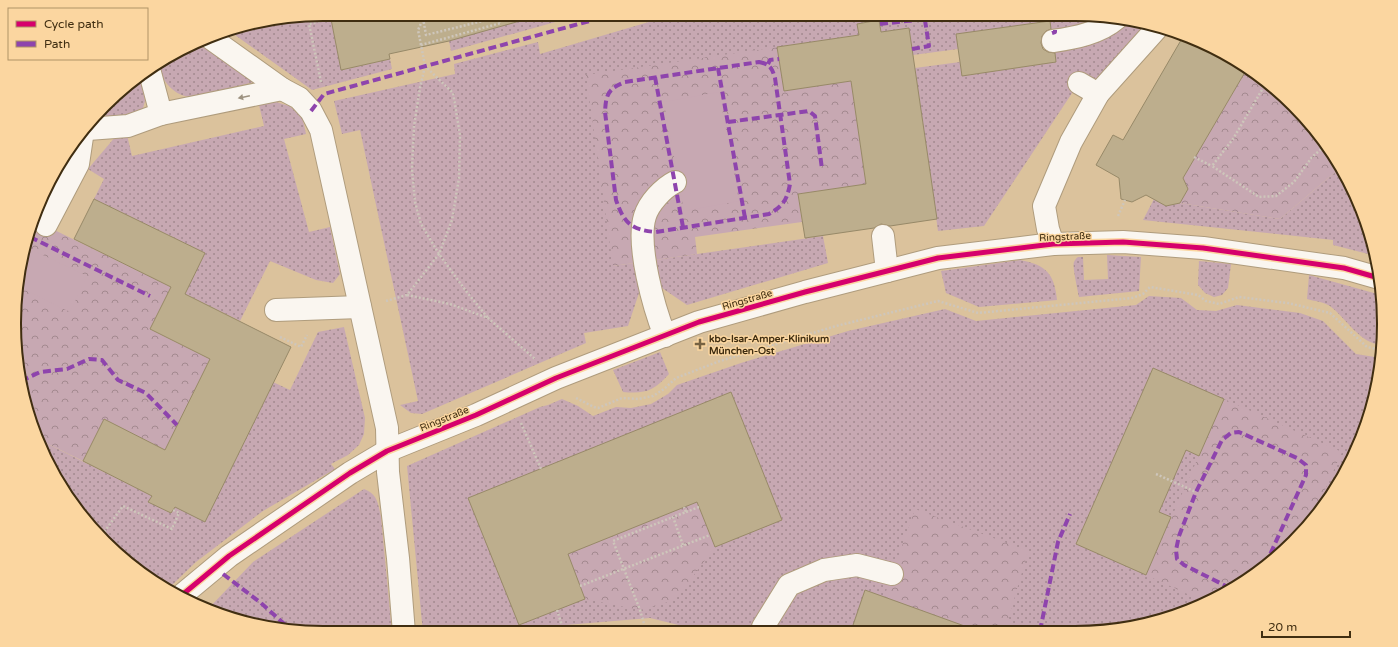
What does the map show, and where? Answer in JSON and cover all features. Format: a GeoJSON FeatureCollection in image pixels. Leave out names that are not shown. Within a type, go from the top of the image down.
{"type":"FeatureCollection","features":[{"type":"Feature","properties":{"kind":"lane"},"geometry":{"type":"LineString","coordinates":[[1053,41],[1084,35],[1109,23]]}},
{"type":"Feature","properties":{"kind":"lane"},"geometry":{"type":"LineString","coordinates":[[1053,244],[1048,229],[1044,206],[1071,142],[1098,94],[1154,31]]}},
{"type":"Feature","properties":{"kind":"lane"},"geometry":{"type":"LineString","coordinates":[[215,41],[282,89],[299,98],[311,112],[321,130],[387,428],[388,472],[398,558],[403,626]]}},
{"type":"Feature","properties":{"kind":"lane"},"geometry":{"type":"LineString","coordinates":[[150,75],[161,114]]}},
{"type":"Feature","properties":{"kind":"lane"},"geometry":{"type":"LineString","coordinates":[[1079,83],[1098,94]]}},
{"type":"Feature","properties":{"kind":"lane"},"geometry":{"type":"LineString","coordinates":[[92,129],[128,126],[161,114],[282,89]]}},
{"type":"Feature","properties":{"kind":"lane"},"geometry":{"type":"LineString","coordinates":[[46,226],[78,164],[81,143]]}},
{"type":"Feature","properties":{"kind":"lane"},"geometry":{"type":"LineString","coordinates":[[665,336],[651,291],[645,261],[643,230],[645,215],[667,186],[675,182]]}},
{"type":"Feature","properties":{"kind":"lane"},"geometry":{"type":"LineString","coordinates":[[883,236],[887,271]]}},
{"type":"Feature","properties":{"kind":"lane","name":"Ringstraße"},"geometry":{"type":"LineString","coordinates":[[185,592],[229,556],[350,473],[387,451],[476,415],[556,378],[699,322],[805,292],[938,258],[1053,244],[1123,242],[1203,248],[1344,268],[1373,276]]}},
{"type":"Feature","properties":{"kind":"lane"},"geometry":{"type":"LineString","coordinates":[[276,310],[360,307]]}},
{"type":"Feature","properties":{"kind":"lane"},"geometry":{"type":"LineString","coordinates":[[764,626],[788,585],[824,570],[857,565],[892,574]]}},
{"type":"Feature","properties":{"kind":"path"},"geometry":{"type":"LineString","coordinates":[[319,21],[309,24],[322,86]]}},
{"type":"Feature","properties":{"kind":"path"},"geometry":{"type":"LineString","coordinates":[[422,21],[418,30],[425,66],[414,126],[412,169],[414,202],[421,224],[439,254],[488,318],[539,362]]}},
{"type":"Feature","properties":{"kind":"path"},"geometry":{"type":"LineString","coordinates":[[424,21],[426,35],[483,21]]}},
{"type":"Feature","properties":{"kind":"path"},"geometry":{"type":"LineString","coordinates":[[421,45],[500,23],[500,21]]}},
{"type":"Feature","properties":{"kind":"path"},"geometry":{"type":"LineString","coordinates":[[407,295],[439,254],[452,220],[459,178],[460,135],[453,93],[425,66]]}},
{"type":"Feature","properties":{"kind":"path"},"geometry":{"type":"LineString","coordinates":[[1212,166],[1233,139],[1263,87]]}},
{"type":"Feature","properties":{"kind":"path"},"geometry":{"type":"LineString","coordinates":[[1194,157],[1212,166],[1259,197],[1276,196],[1294,182],[1312,157],[1321,149]]}},
{"type":"Feature","properties":{"kind":"path"},"geometry":{"type":"LineString","coordinates":[[1116,219],[1125,200]]}},
{"type":"Feature","properties":{"kind":"path"},"geometry":{"type":"LineString","coordinates":[[573,397],[598,408],[622,398],[638,399],[653,396],[664,389],[676,378],[720,361],[836,326],[938,301],[978,313],[1132,298],[1142,294],[1150,288],[1198,295],[1206,301],[1218,304],[1239,297],[1288,303],[1330,313],[1367,346],[1375,348]]}},
{"type":"Feature","properties":{"kind":"path"},"geometry":{"type":"LineString","coordinates":[[360,307],[407,295],[450,304],[488,318]]}},
{"type":"Feature","properties":{"kind":"path"},"geometry":{"type":"LineString","coordinates":[[276,335],[301,347],[307,335]]}},
{"type":"Feature","properties":{"kind":"path"},"geometry":{"type":"LineString","coordinates":[[519,418],[541,469]]}},
{"type":"Feature","properties":{"kind":"path"},"geometry":{"type":"LineString","coordinates":[[1156,474],[1196,492]]}},
{"type":"Feature","properties":{"kind":"path"},"geometry":{"type":"LineString","coordinates":[[105,532],[123,506],[172,529],[179,513],[173,510]]}},
{"type":"Feature","properties":{"kind":"path"},"geometry":{"type":"LineString","coordinates":[[684,507],[686,512]]}},
{"type":"Feature","properties":{"kind":"path"},"geometry":{"type":"LineString","coordinates":[[645,626],[613,541],[699,507]]}},
{"type":"Feature","properties":{"kind":"path"},"geometry":{"type":"LineString","coordinates":[[673,517],[683,545]]}},
{"type":"Feature","properties":{"kind":"path"},"geometry":{"type":"LineString","coordinates":[[580,586],[710,535]]}},
{"type":"Feature","properties":{"kind":"path"},"geometry":{"type":"LineString","coordinates":[[557,610],[562,626]]}},
{"type":"Feature","properties":{"kind":"green space"},"geometry":{"type":"Polygon","coordinates":[[[332,21],[342,70],[390,59],[392,69],[312,90],[234,34],[284,24],[332,21]]]}},
{"type":"Feature","properties":{"kind":"green space"},"geometry":{"type":"Polygon","coordinates":[[[489,21],[559,21],[451,51],[449,41],[489,21]]]}},
{"type":"Feature","properties":{"kind":"green space"},"geometry":{"type":"Polygon","coordinates":[[[652,21],[873,21],[858,24],[859,35],[777,47],[613,266],[823,236],[828,263],[687,305],[662,288],[639,293],[628,326],[584,333],[586,343],[422,414],[411,413],[400,405],[418,401],[360,130],[342,134],[334,101],[455,74],[454,64],[538,42],[540,54],[652,21]]]}},
{"type":"Feature","properties":{"kind":"green space"},"geometry":{"type":"Polygon","coordinates":[[[878,21],[1050,21],[956,34],[958,49],[913,55],[909,28],[881,32],[878,21]]]}},
{"type":"Feature","properties":{"kind":"green space"},"geometry":{"type":"Polygon","coordinates":[[[1050,21],[1094,22],[1144,29],[1097,82],[1084,75],[984,226],[938,231],[915,68],[960,62],[962,76],[1056,62],[1050,21]]]}},
{"type":"Feature","properties":{"kind":"green space"},"geometry":{"type":"Polygon","coordinates":[[[204,46],[258,81],[202,96],[188,97],[181,95],[170,87],[162,76],[160,69],[204,46]]]}},
{"type":"Feature","properties":{"kind":"green space"},"geometry":{"type":"Polygon","coordinates":[[[777,47],[784,90],[851,81],[866,184],[798,194],[802,222],[695,237],[697,254],[613,266],[586,75],[777,47]]]}},
{"type":"Feature","properties":{"kind":"green space"},"geometry":{"type":"Polygon","coordinates":[[[1244,73],[1274,96],[1302,124],[1326,155],[1336,172],[1280,219],[1180,203],[1188,189],[1183,178],[1244,73]]]}},
{"type":"Feature","properties":{"kind":"green space"},"geometry":{"type":"Polygon","coordinates":[[[141,82],[145,101],[143,108],[136,113],[102,118],[124,96],[141,82]]]}},
{"type":"Feature","properties":{"kind":"green space"},"geometry":{"type":"Polygon","coordinates":[[[719,92],[739,201],[684,211],[664,102],[719,92]]]}},
{"type":"Feature","properties":{"kind":"green space"},"geometry":{"type":"Polygon","coordinates":[[[276,102],[289,106],[302,116],[306,134],[284,139],[309,232],[330,227],[340,274],[333,283],[316,280],[270,261],[240,321],[185,294],[205,253],[94,199],[104,179],[88,169],[116,136],[127,135],[132,156],[264,126],[259,105],[276,102]]]}},
{"type":"Feature","properties":{"kind":"green space"},"geometry":{"type":"Polygon","coordinates":[[[1336,172],[1354,208],[1369,254],[1333,245],[1333,240],[1143,220],[1154,199],[1166,206],[1180,203],[1280,219],[1336,172]]]}},
{"type":"Feature","properties":{"kind":"green space"},"geometry":{"type":"Polygon","coordinates":[[[38,222],[171,287],[150,329],[210,359],[165,450],[104,419],[83,461],[46,443],[31,402],[27,383],[22,343],[22,304],[27,264],[38,222]]]}},
{"type":"Feature","properties":{"kind":"green space"},"geometry":{"type":"Polygon","coordinates":[[[30,249],[87,276],[70,312],[23,289],[30,249]]]}},
{"type":"Feature","properties":{"kind":"green space"},"geometry":{"type":"Polygon","coordinates":[[[1107,255],[1141,257],[1139,291],[1079,297],[1074,268],[1074,262],[1076,259],[1078,257],[1083,257],[1084,280],[1108,279],[1107,255]]]}},
{"type":"Feature","properties":{"kind":"green space"},"geometry":{"type":"Polygon","coordinates":[[[1020,260],[1036,265],[1047,272],[1054,283],[1057,300],[979,307],[946,293],[941,271],[1020,260]]]}},
{"type":"Feature","properties":{"kind":"green space"},"geometry":{"type":"Polygon","coordinates":[[[1199,261],[1231,264],[1228,288],[1222,295],[1214,297],[1205,293],[1198,285],[1199,261]]]}},
{"type":"Feature","properties":{"kind":"green space"},"geometry":{"type":"Polygon","coordinates":[[[1309,275],[1375,293],[1377,324],[1376,344],[1367,340],[1354,330],[1330,306],[1307,299],[1309,275]]]}},
{"type":"Feature","properties":{"kind":"green space"},"geometry":{"type":"Polygon","coordinates":[[[1149,296],[1181,298],[1197,310],[1216,311],[1237,305],[1300,313],[1323,321],[1356,354],[1375,357],[1367,402],[1361,421],[1346,457],[1326,492],[1302,523],[1274,551],[1243,575],[1208,595],[1153,616],[1114,623],[1074,626],[683,626],[650,618],[560,626],[422,626],[407,466],[540,407],[562,399],[578,406],[593,416],[616,407],[631,408],[651,404],[668,394],[677,385],[741,363],[848,331],[945,309],[976,321],[1136,305],[1149,296]]]}},
{"type":"Feature","properties":{"kind":"green space"},"geometry":{"type":"Polygon","coordinates":[[[344,327],[365,418],[364,434],[359,445],[348,455],[331,464],[335,469],[263,511],[196,562],[172,585],[155,575],[124,551],[96,523],[72,492],[46,443],[152,496],[149,502],[171,513],[273,382],[290,390],[318,332],[344,327]]]}},
{"type":"Feature","properties":{"kind":"green space"},"geometry":{"type":"Polygon","coordinates":[[[660,352],[669,374],[664,380],[654,388],[643,392],[623,392],[613,370],[660,352]]]}},
{"type":"Feature","properties":{"kind":"green space"},"geometry":{"type":"Polygon","coordinates":[[[1224,399],[1342,452],[1321,499],[1302,523],[1274,551],[1243,575],[1199,599],[1146,575],[1224,399]]]}},
{"type":"Feature","properties":{"kind":"green space"},"geometry":{"type":"Polygon","coordinates":[[[364,489],[369,491],[377,500],[381,517],[391,626],[324,626],[284,623],[245,616],[212,605],[253,562],[364,489]]]}},
{"type":"Feature","properties":{"kind":"green space"},"geometry":{"type":"Polygon","coordinates":[[[697,502],[715,547],[675,600],[640,610],[585,599],[568,554],[697,502]]]}},
{"type":"Feature","properties":{"kind":"green space"},"geometry":{"type":"Polygon","coordinates":[[[915,509],[1028,551],[1006,626],[940,626],[936,615],[884,597],[915,509]]]}},
{"type":"Feature","properties":{"kind":"building"},"geometry":{"type":"Polygon","coordinates":[[[331,21],[520,21],[449,41],[389,54],[390,59],[341,70],[331,21]]]}},
{"type":"Feature","properties":{"kind":"building"},"geometry":{"type":"Polygon","coordinates":[[[879,21],[881,32],[909,28],[937,219],[890,226],[881,224],[874,228],[805,238],[798,194],[866,184],[851,81],[784,91],[777,47],[859,35],[857,24],[879,21]]]}},
{"type":"Feature","properties":{"kind":"building"},"geometry":{"type":"Polygon","coordinates":[[[1050,21],[1051,29],[1046,31],[1042,36],[1041,43],[1043,49],[1048,52],[1055,53],[1056,62],[962,76],[956,34],[1050,21]]]}},
{"type":"Feature","properties":{"kind":"building"},"geometry":{"type":"Polygon","coordinates":[[[1181,40],[1208,52],[1244,73],[1183,178],[1188,189],[1180,203],[1166,206],[1146,195],[1132,202],[1121,199],[1119,178],[1096,165],[1113,135],[1123,140],[1181,40]]]}},
{"type":"Feature","properties":{"kind":"building"},"geometry":{"type":"Polygon","coordinates":[[[94,199],[205,253],[185,294],[291,347],[205,522],[175,507],[171,513],[148,502],[152,496],[83,461],[104,419],[165,450],[210,359],[150,329],[171,287],[74,239],[94,199]]]}},
{"type":"Feature","properties":{"kind":"building"},"geometry":{"type":"Polygon","coordinates":[[[1153,368],[1224,399],[1199,456],[1186,450],[1159,512],[1171,517],[1146,575],[1076,544],[1153,368]]]}},
{"type":"Feature","properties":{"kind":"building"},"geometry":{"type":"Polygon","coordinates":[[[731,392],[782,520],[715,547],[697,502],[568,554],[585,599],[519,625],[468,498],[731,392]]]}},
{"type":"Feature","properties":{"kind":"building"},"geometry":{"type":"Polygon","coordinates":[[[865,590],[964,626],[853,626],[865,590]]]}},
{"type":"Feature","properties":{"kind":"marked path"},"geometry":{"type":"LineString","coordinates":[[311,111],[324,94],[590,21]]}},
{"type":"Feature","properties":{"kind":"marked path"},"geometry":{"type":"LineString","coordinates":[[880,24],[907,21]]}},
{"type":"Feature","properties":{"kind":"marked path"},"geometry":{"type":"LineString","coordinates":[[912,49],[929,46],[925,21]]}},
{"type":"Feature","properties":{"kind":"marked path"},"geometry":{"type":"LineString","coordinates":[[1052,33],[1055,32],[1055,30]]}},
{"type":"Feature","properties":{"kind":"marked path"},"geometry":{"type":"LineString","coordinates":[[768,64],[770,60],[779,59]]}},
{"type":"Feature","properties":{"kind":"marked path"},"geometry":{"type":"LineString","coordinates":[[759,62],[770,67],[775,78],[790,184],[784,202],[769,214],[656,232],[640,229],[630,224],[622,214],[616,200],[605,112],[607,96],[611,90],[625,82],[759,62]]}},
{"type":"Feature","properties":{"kind":"marked path"},"geometry":{"type":"LineString","coordinates":[[718,68],[745,218]]}},
{"type":"Feature","properties":{"kind":"marked path"},"geometry":{"type":"LineString","coordinates":[[655,77],[683,227]]}},
{"type":"Feature","properties":{"kind":"marked path"},"geometry":{"type":"LineString","coordinates":[[728,122],[809,111],[815,116],[822,169]]}},
{"type":"Feature","properties":{"kind":"marked path"},"geometry":{"type":"LineString","coordinates":[[33,239],[150,296]]}},
{"type":"Feature","properties":{"kind":"marked path"},"geometry":{"type":"LineString","coordinates":[[26,378],[40,372],[67,369],[89,359],[102,360],[118,380],[146,393],[177,425]]}},
{"type":"Feature","properties":{"kind":"marked path"},"geometry":{"type":"LineString","coordinates":[[1225,586],[1184,565],[1177,559],[1176,550],[1179,536],[1196,492],[1222,440],[1231,433],[1239,432],[1297,458],[1306,465],[1306,475],[1270,554]]}},
{"type":"Feature","properties":{"kind":"marked path"},"geometry":{"type":"LineString","coordinates":[[1041,626],[1058,542],[1070,514]]}},
{"type":"Feature","properties":{"kind":"marked path"},"geometry":{"type":"LineString","coordinates":[[223,574],[261,603],[283,623]]}},
{"type":"Feature","properties":{"kind":"cycle path"},"geometry":{"type":"LineString","coordinates":[[185,592],[229,556],[350,473],[387,451],[476,415],[556,378],[699,322],[805,292],[938,258],[1053,244],[1123,242],[1203,248],[1344,268],[1373,276]]}},
{"type":"Feature","properties":{"kind":"place","name":"kbo-Isar-Amper-Klinikum München-Ost"},"geometry":{"type":"Point","coordinates":[700,344]}}]}
